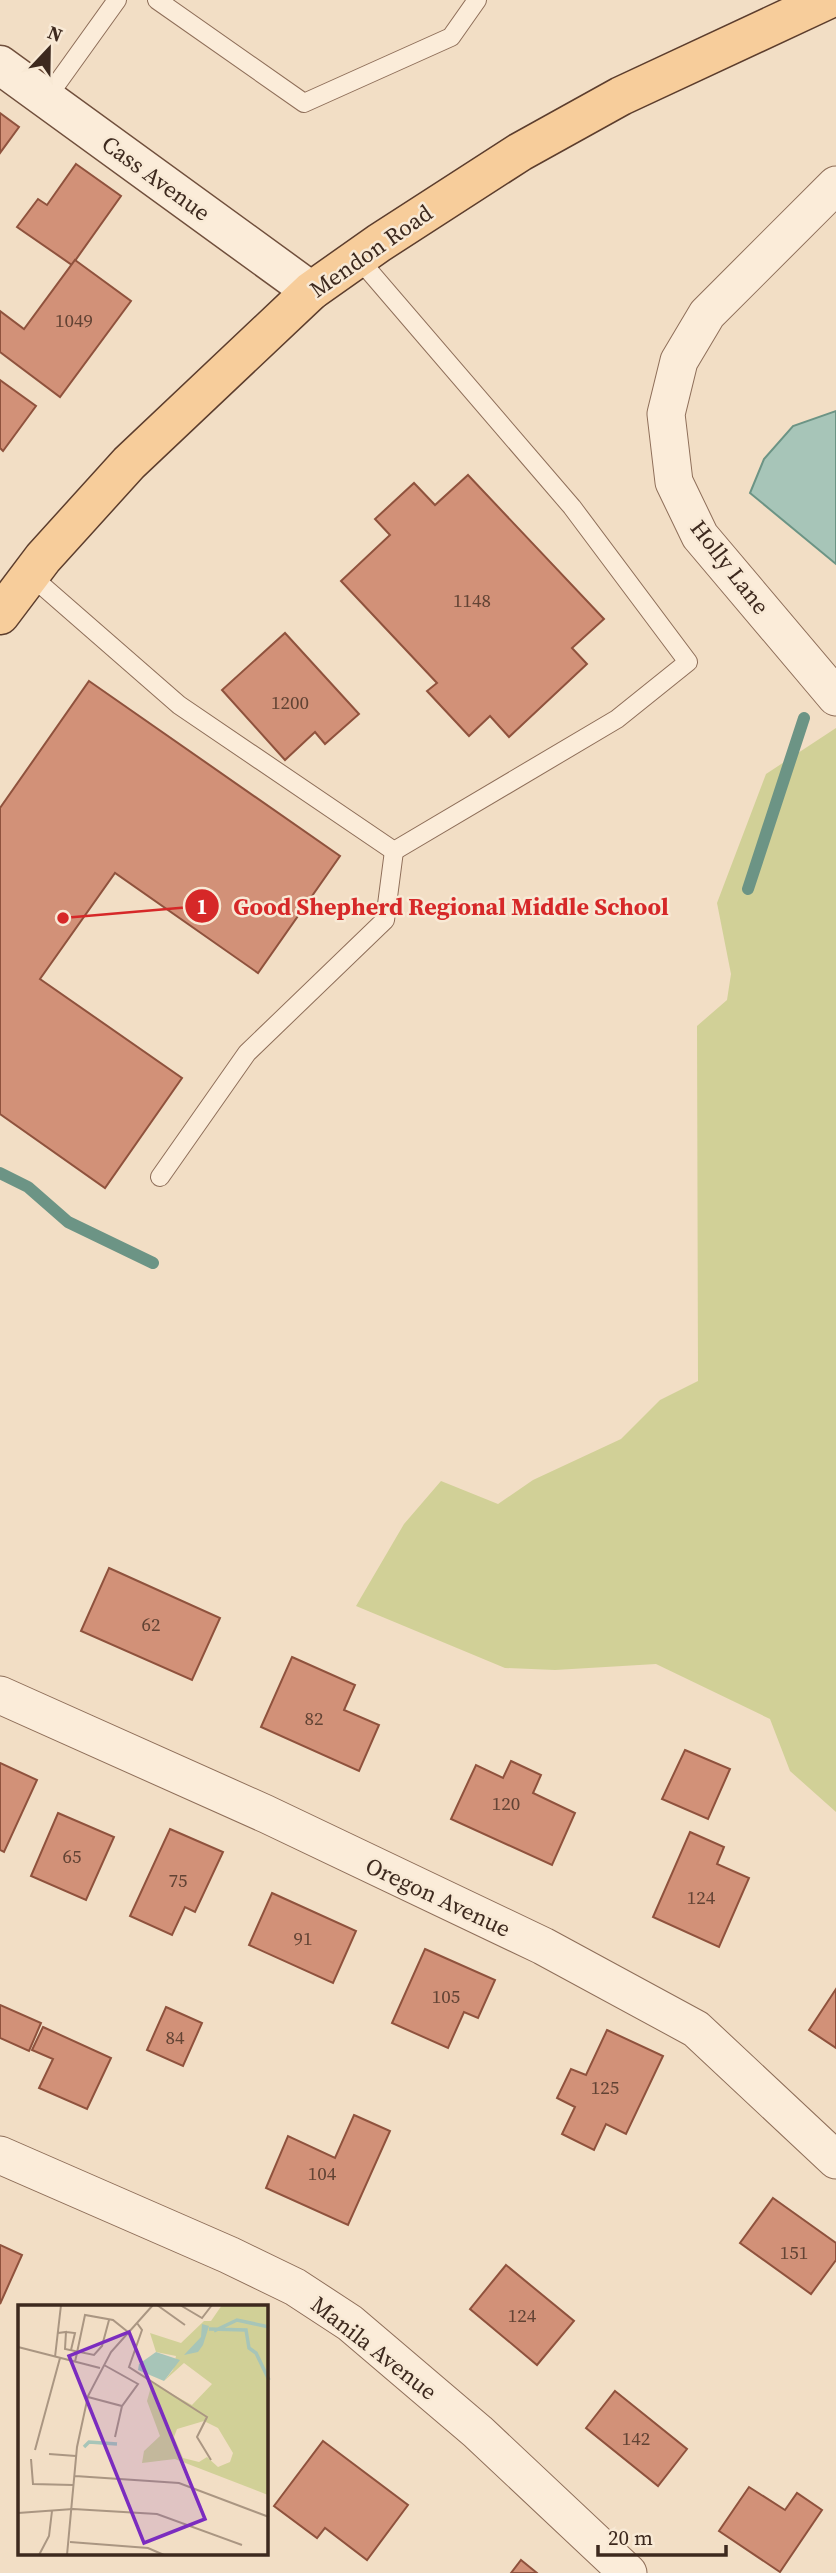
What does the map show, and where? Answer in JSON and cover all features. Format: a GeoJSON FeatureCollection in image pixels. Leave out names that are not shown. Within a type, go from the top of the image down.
{"type":"FeatureCollection","features":[{"type":"Feature","properties":{"kind":"main road","name":"Mendon Road"},"geometry":{"type":"LineString","coordinates":[[0,615],[30,575],[129,463],[311,291],[520,152],[621,96],[819,2]]}},
{"type":"Feature","properties":{"kind":"street","name":"Cass Avenue"},"geometry":{"type":"LineString","coordinates":[[0,65],[311,291]]}},
{"type":"Feature","properties":{"kind":"street","name":"Holly Lane"},"geometry":{"type":"LineString","coordinates":[[836,185],[706,314],[679,361],[666,414],[674,482],[700,536],[836,697]]}},
{"type":"Feature","properties":{"kind":"street","name":"Oregon Avenue"},"geometry":{"type":"LineString","coordinates":[[0,1695],[266,1814],[543,1947],[696,2029],[836,2160]]}},
{"type":"Feature","properties":{"kind":"street","name":"Manila Avenue"},"geometry":{"type":"LineString","coordinates":[[0,2155],[229,2255],[295,2287],[350,2323],[478,2432],[628,2573]]}},
{"type":"Feature","properties":{"kind":"lane"},"geometry":{"type":"LineString","coordinates":[[46,99],[117,0]]}},
{"type":"Feature","properties":{"kind":"lane"},"geometry":{"type":"LineString","coordinates":[[157,0],[303,103],[451,37],[477,0]]}},
{"type":"Feature","properties":{"kind":"lane"},"geometry":{"type":"LineString","coordinates":[[358,258],[572,507],[688,662],[617,719],[394,851]]}},
{"type":"Feature","properties":{"kind":"lane"},"geometry":{"type":"LineString","coordinates":[[30,575],[179,705],[394,851]]}},
{"type":"Feature","properties":{"kind":"lane"},"geometry":{"type":"LineString","coordinates":[[160,1177],[247,1053],[385,920],[394,851]]}},
{"type":"Feature","properties":{"kind":"shaded area"},"geometry":{"type":"Polygon","coordinates":[[[836,411],[836,564],[750,493],[764,459],[793,426],[836,411]]]}},
{"type":"Feature","properties":{"kind":"shaded area"},"geometry":{"type":"Polygon","coordinates":[[[836,728],[836,1812],[790,1771],[770,1719],[656,1664],[555,1670],[505,1668],[356,1606],[404,1524],[441,1481],[498,1504],[533,1480],[621,1439],[660,1400],[698,1381],[697,1026],[727,1000],[731,974],[717,903],[766,774],[836,728]]]}},
{"type":"Feature","properties":{"kind":"building"},"geometry":{"type":"Polygon","coordinates":[[[0,113],[19,127],[0,153],[0,113]]]}},
{"type":"Feature","properties":{"kind":"building"},"geometry":{"type":"Polygon","coordinates":[[[76,164],[121,196],[72,265],[17,227],[38,199],[47,205],[76,164]]]}},
{"type":"Feature","properties":{"kind":"building"},"geometry":{"type":"Polygon","coordinates":[[[75,260],[131,301],[60,397],[0,352],[0,311],[24,329],[75,260]]]}},
{"type":"Feature","properties":{"kind":"building"},"geometry":{"type":"Polygon","coordinates":[[[0,380],[36,406],[3,451],[0,448],[0,380]]]}},
{"type":"Feature","properties":{"kind":"building"},"geometry":{"type":"Polygon","coordinates":[[[468,475],[604,619],[572,648],[587,664],[509,737],[490,716],[469,736],[427,691],[437,683],[341,581],[390,535],[375,519],[414,483],[435,505],[468,475]]]}},
{"type":"Feature","properties":{"kind":"building"},"geometry":{"type":"Polygon","coordinates":[[[285,633],[359,714],[325,744],[315,732],[285,760],[222,690],[285,633]]]}},
{"type":"Feature","properties":{"kind":"building"},"geometry":{"type":"Polygon","coordinates":[[[89,681],[340,856],[258,973],[115,873],[40,979],[182,1078],[105,1188],[0,1114],[0,808],[89,681]]]}},
{"type":"Feature","properties":{"kind":"building"},"geometry":{"type":"Polygon","coordinates":[[[109,1568],[220,1618],[192,1680],[81,1631],[109,1568]]]}},
{"type":"Feature","properties":{"kind":"building"},"geometry":{"type":"Polygon","coordinates":[[[292,1657],[355,1685],[344,1710],[379,1725],[359,1771],[261,1727],[292,1657]]]}},
{"type":"Feature","properties":{"kind":"building"},"geometry":{"type":"Polygon","coordinates":[[[685,1750],[730,1769],[708,1819],[662,1799],[685,1750]]]}},
{"type":"Feature","properties":{"kind":"building"},"geometry":{"type":"Polygon","coordinates":[[[511,1761],[541,1775],[533,1793],[575,1813],[552,1865],[451,1819],[476,1765],[503,1778],[511,1761]]]}},
{"type":"Feature","properties":{"kind":"building"},"geometry":{"type":"Polygon","coordinates":[[[0,1763],[37,1780],[4,1852],[0,1850],[0,1763]]]}},
{"type":"Feature","properties":{"kind":"building"},"geometry":{"type":"Polygon","coordinates":[[[58,1813],[114,1837],[86,1900],[31,1876],[58,1813]]]}},
{"type":"Feature","properties":{"kind":"building"},"geometry":{"type":"Polygon","coordinates":[[[170,1829],[223,1852],[195,1912],[185,1907],[172,1935],[130,1916],[170,1829]]]}},
{"type":"Feature","properties":{"kind":"building"},"geometry":{"type":"Polygon","coordinates":[[[690,1832],[724,1847],[717,1864],[749,1878],[719,1947],[653,1917],[690,1832]]]}},
{"type":"Feature","properties":{"kind":"building"},"geometry":{"type":"Polygon","coordinates":[[[272,1893],[356,1931],[333,1983],[249,1945],[272,1893]]]}},
{"type":"Feature","properties":{"kind":"building"},"geometry":{"type":"Polygon","coordinates":[[[425,1949],[495,1980],[478,2018],[464,2012],[448,2048],[392,2023],[425,1949]]]}},
{"type":"Feature","properties":{"kind":"building"},"geometry":{"type":"Polygon","coordinates":[[[836,1989],[836,2048],[809,2030],[836,1989]]]}},
{"type":"Feature","properties":{"kind":"building"},"geometry":{"type":"Polygon","coordinates":[[[0,2005],[41,2023],[29,2051],[0,2038],[0,2005]]]}},
{"type":"Feature","properties":{"kind":"building"},"geometry":{"type":"Polygon","coordinates":[[[166,2007],[202,2023],[183,2066],[147,2050],[166,2007]]]}},
{"type":"Feature","properties":{"kind":"building"},"geometry":{"type":"Polygon","coordinates":[[[43,2027],[111,2058],[87,2109],[39,2088],[53,2059],[32,2050],[43,2027]]]}},
{"type":"Feature","properties":{"kind":"building"},"geometry":{"type":"Polygon","coordinates":[[[607,2030],[663,2056],[626,2134],[606,2124],[594,2150],[562,2134],[575,2107],[557,2098],[571,2069],[586,2075],[607,2030]]]}},
{"type":"Feature","properties":{"kind":"building"},"geometry":{"type":"Polygon","coordinates":[[[354,2115],[390,2131],[348,2225],[266,2188],[288,2136],[335,2158],[354,2115]]]}},
{"type":"Feature","properties":{"kind":"building"},"geometry":{"type":"Polygon","coordinates":[[[773,2198],[836,2243],[836,2260],[811,2294],[740,2243],[773,2198]]]}},
{"type":"Feature","properties":{"kind":"building"},"geometry":{"type":"Polygon","coordinates":[[[0,2245],[22,2255],[0,2304],[0,2245]]]}},
{"type":"Feature","properties":{"kind":"building"},"geometry":{"type":"Polygon","coordinates":[[[506,2265],[574,2321],[537,2365],[470,2309],[506,2265]]]}},
{"type":"Feature","properties":{"kind":"building"},"geometry":{"type":"Polygon","coordinates":[[[615,2391],[687,2449],[658,2486],[586,2428],[615,2391]]]}},
{"type":"Feature","properties":{"kind":"building"},"geometry":{"type":"Polygon","coordinates":[[[323,2441],[408,2505],[367,2560],[325,2528],[317,2538],[274,2506],[323,2441]]]}},
{"type":"Feature","properties":{"kind":"building"},"geometry":{"type":"Polygon","coordinates":[[[749,2487],[785,2510],[797,2493],[822,2510],[780,2572],[719,2531],[749,2487]]]}},
{"type":"Feature","properties":{"kind":"building"},"geometry":{"type":"Polygon","coordinates":[[[521,2560],[537,2573],[511,2573],[521,2560]]]}},
{"type":"Feature","properties":{"kind":"waterway"},"geometry":{"type":"LineString","coordinates":[[748,889],[804,718]]}},
{"type":"Feature","properties":{"kind":"waterway"},"geometry":{"type":"LineString","coordinates":[[0,1173],[28,1187],[68,1222],[153,1263]]}},
{"type":"Feature","properties":{"kind":"place","name":"Good Shepherd Regional Middle School"},"geometry":{"type":"Point","coordinates":[63,918]}}]}
